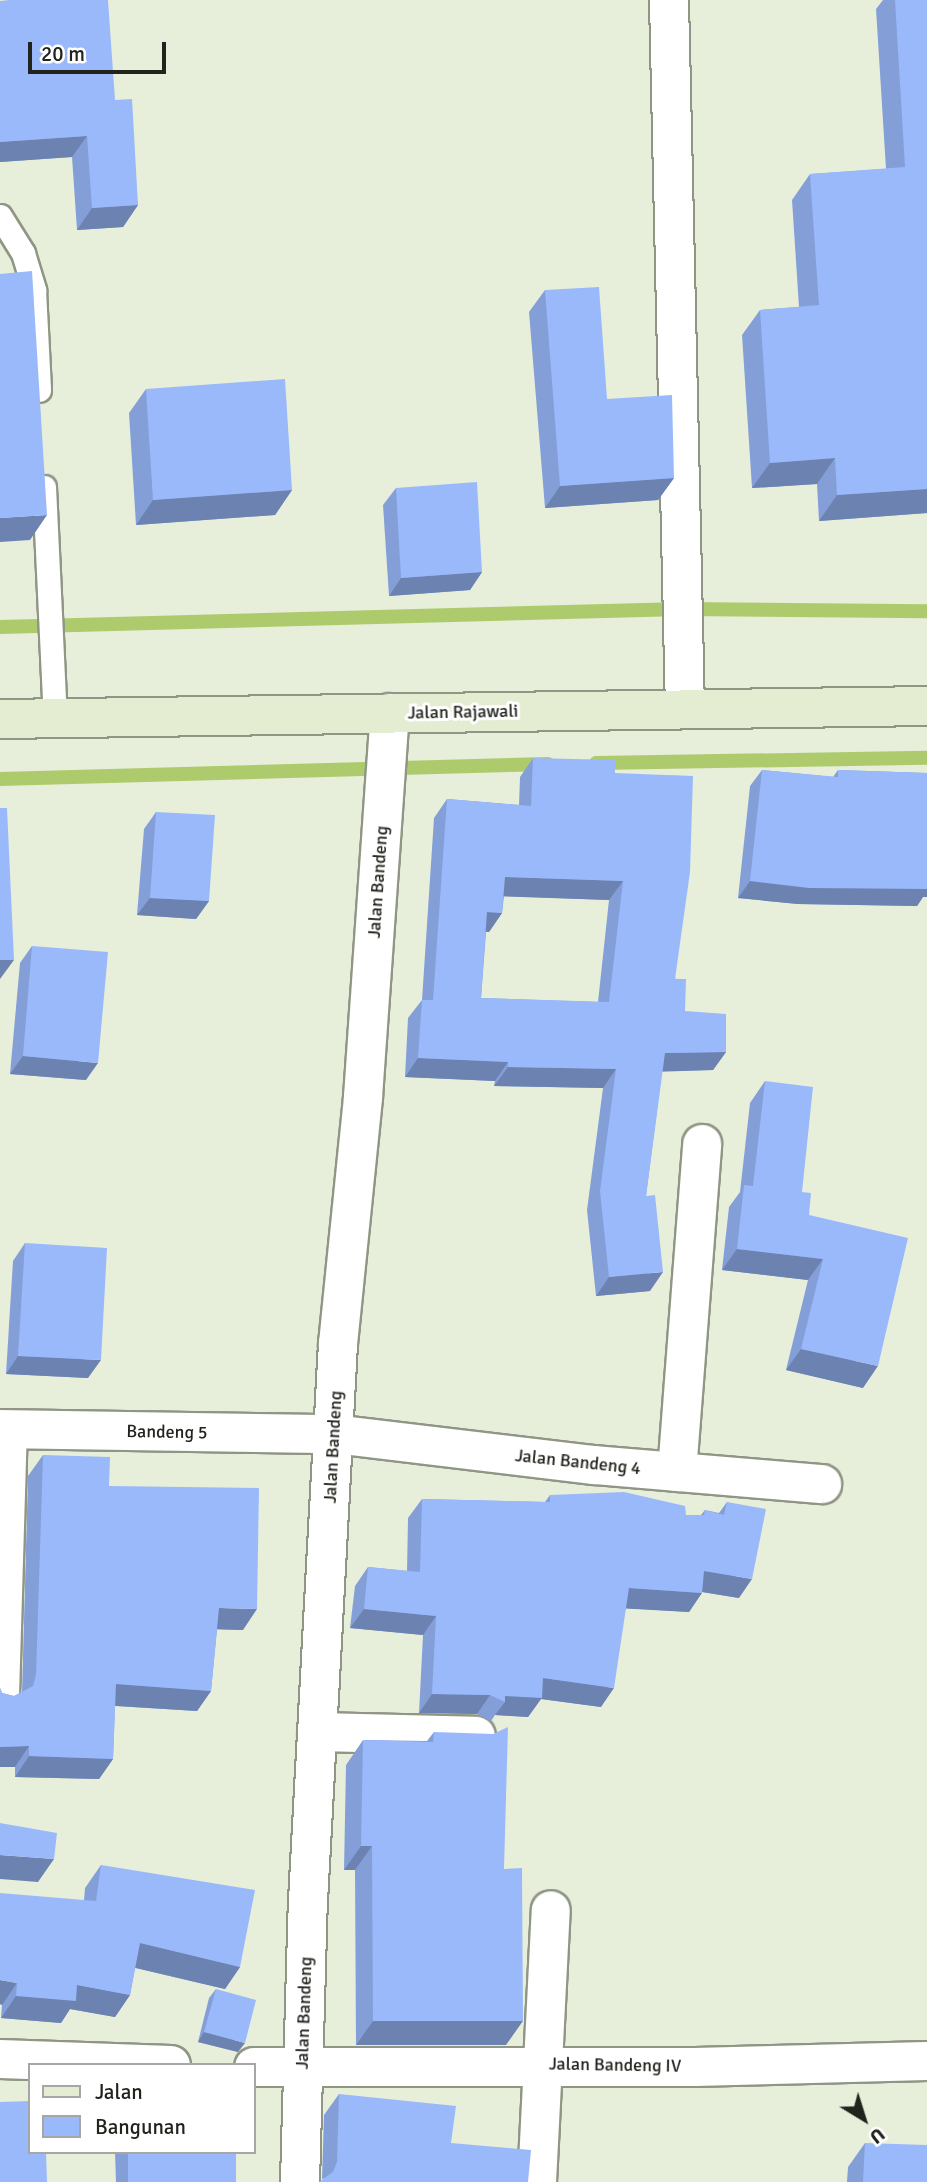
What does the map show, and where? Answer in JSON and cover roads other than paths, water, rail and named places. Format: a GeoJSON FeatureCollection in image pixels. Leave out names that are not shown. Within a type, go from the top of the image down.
{"type":"FeatureCollection","features":[{"type":"Feature","properties":{"kind":"main road","name":"Jalan Rajawali"},"geometry":{"type":"LineString","coordinates":[[0,719],[927,706]]}},
{"type":"Feature","properties":{"kind":"street"},"geometry":{"type":"LineString","coordinates":[[669,0],[685,709]]}},
{"type":"Feature","properties":{"kind":"street","name":"Jalan Bandeng"},"geometry":{"type":"LineString","coordinates":[[300,2182],[317,1732],[338,1344],[363,1097],[390,713]]}},
{"type":"Feature","properties":{"kind":"street"},"geometry":{"type":"LineString","coordinates":[[677,1472],[702,1144]]}},
{"type":"Feature","properties":{"kind":"street"},"geometry":{"type":"LineString","coordinates":[[0,1695],[4,1429]]}},
{"type":"Feature","properties":{"kind":"street","name":"Bandeng 5"},"geometry":{"type":"LineString","coordinates":[[4,1429],[334,1434]]}},
{"type":"Feature","properties":{"kind":"street","name":"Jalan Bandeng 4"},"geometry":{"type":"LineString","coordinates":[[334,1434],[677,1472],[822,1484]]}},
{"type":"Feature","properties":{"kind":"street"},"geometry":{"type":"LineString","coordinates":[[317,1732],[476,1735]]}},
{"type":"Feature","properties":{"kind":"street"},"geometry":{"type":"LineString","coordinates":[[537,2182],[540,2064],[551,1910]]}},
{"type":"Feature","properties":{"kind":"street"},"geometry":{"type":"LineString","coordinates":[[0,2059],[114,2063]]}},
{"type":"Feature","properties":{"kind":"street","name":"Jalan Bandeng IV"},"geometry":{"type":"LineString","coordinates":[[256,2067],[303,2069],[540,2064],[695,2067],[927,2061]]}},
{"type":"Feature","properties":{"kind":"lane"},"geometry":{"type":"LineString","coordinates":[[0,216],[23,253],[34,290],[40,411]]}},
{"type":"Feature","properties":{"kind":"lane"},"geometry":{"type":"LineString","coordinates":[[42,465],[55,719]]}},
{"type":"Feature","properties":{"kind":"waterway"},"geometry":{"type":"LineString","coordinates":[[0,627],[683,609],[927,611]]}},
{"type":"Feature","properties":{"kind":"waterway"},"geometry":{"type":"LineString","coordinates":[[596,763],[927,758]]}},
{"type":"Feature","properties":{"kind":"waterway"},"geometry":{"type":"LineString","coordinates":[[0,779],[548,764]]}}]}
